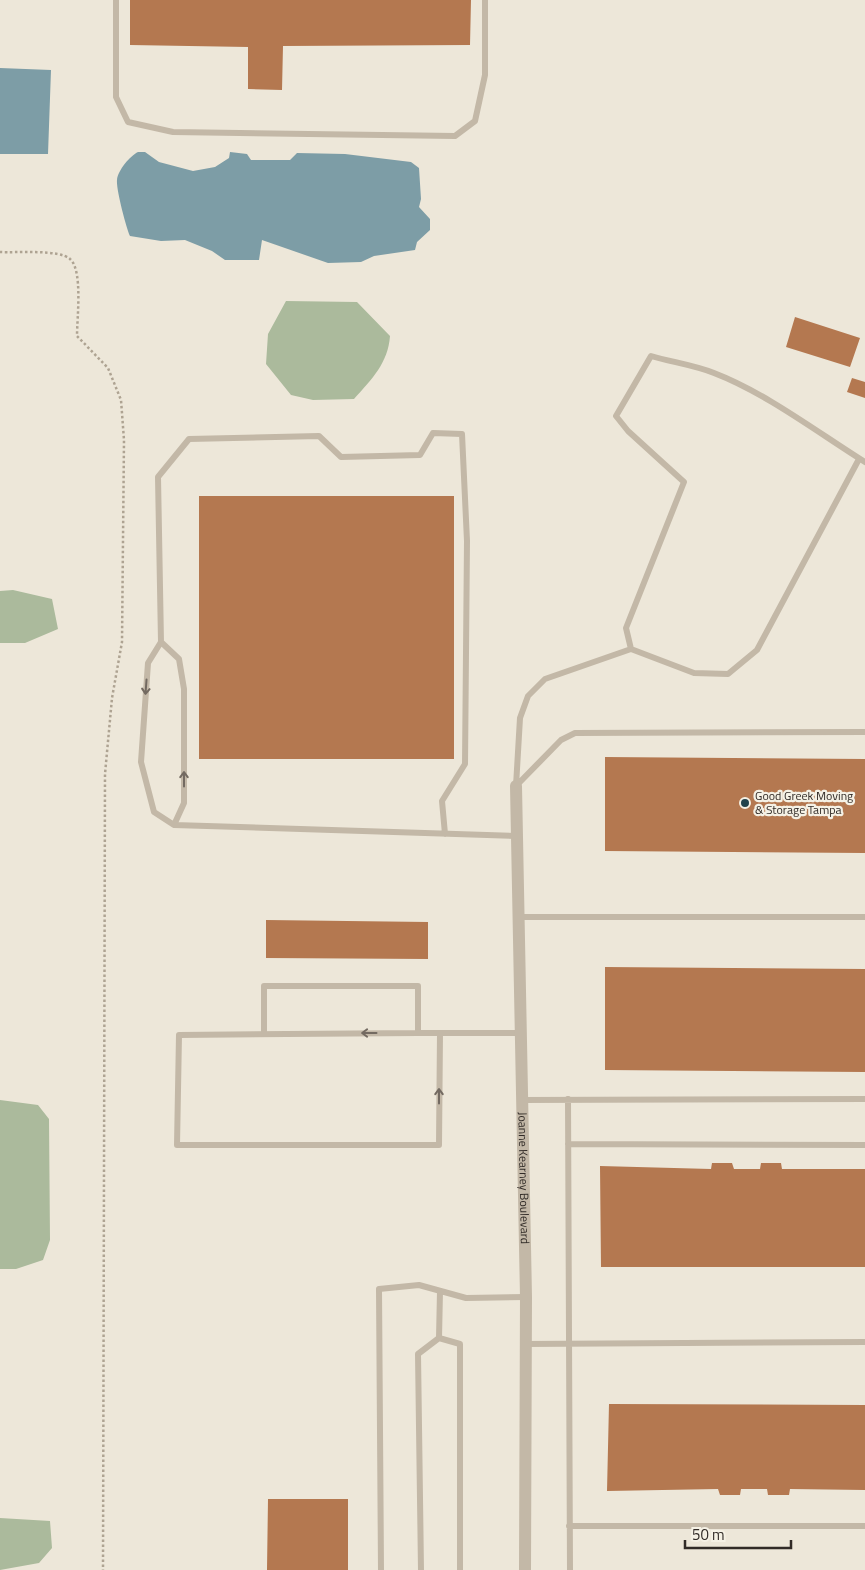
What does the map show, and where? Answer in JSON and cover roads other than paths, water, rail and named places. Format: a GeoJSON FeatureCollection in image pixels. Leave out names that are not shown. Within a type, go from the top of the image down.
{"type":"FeatureCollection","features":[{"type":"Feature","properties":{"kind":"street","name":"Joanne Kearney Boulevard"},"geometry":{"type":"LineString","coordinates":[[516,786],[526,1298],[525,1570]]}},
{"type":"Feature","properties":{"kind":"lane"},"geometry":{"type":"LineString","coordinates":[[116,0],[116,97],[128,122],[173,132],[455,136],[476,121],[485,75],[485,0]]}},
{"type":"Feature","properties":{"kind":"lane"},"geometry":{"type":"LineString","coordinates":[[516,786],[520,718],[528,696],[545,679],[631,648],[694,673],[728,674],[756,650],[862,460],[753,392],[713,372],[651,356],[616,416],[628,431],[684,482],[626,628],[631,648]]}},
{"type":"Feature","properties":{"kind":"lane"},"geometry":{"type":"LineString","coordinates":[[446,834],[442,800],[465,764],[467,541],[462,434],[433,433],[420,455],[341,456],[319,436],[189,439],[158,477],[161,642],[148,663],[141,762],[154,812],[174,825],[446,834],[518,836]]}},
{"type":"Feature","properties":{"kind":"lane"},"geometry":{"type":"LineString","coordinates":[[161,642],[178,659],[184,689],[184,803],[174,825]]}},
{"type":"Feature","properties":{"kind":"lane"},"geometry":{"type":"LineString","coordinates":[[516,786],[561,740],[575,733],[865,732]]}},
{"type":"Feature","properties":{"kind":"lane"},"geometry":{"type":"LineString","coordinates":[[519,917],[865,917]]}},
{"type":"Feature","properties":{"kind":"lane"},"geometry":{"type":"LineString","coordinates":[[264,1034],[264,986],[418,986],[418,1033]]}},
{"type":"Feature","properties":{"kind":"lane"},"geometry":{"type":"LineString","coordinates":[[440,1033],[439,1145],[178,1145],[179,1035],[418,1033],[440,1033],[520,1033]]}},
{"type":"Feature","properties":{"kind":"lane"},"geometry":{"type":"LineString","coordinates":[[568,1099],[570,1570]]}},
{"type":"Feature","properties":{"kind":"lane"},"geometry":{"type":"LineString","coordinates":[[521,1100],[865,1100]]}},
{"type":"Feature","properties":{"kind":"lane"},"geometry":{"type":"LineString","coordinates":[[568,1144],[865,1145]]}},
{"type":"Feature","properties":{"kind":"lane"},"geometry":{"type":"LineString","coordinates":[[381,1570],[379,1289],[419,1285],[466,1298],[526,1298]]}},
{"type":"Feature","properties":{"kind":"lane"},"geometry":{"type":"LineString","coordinates":[[439,1338],[440,1291]]}},
{"type":"Feature","properties":{"kind":"lane"},"geometry":{"type":"LineString","coordinates":[[421,1570],[418,1354],[439,1338]]}},
{"type":"Feature","properties":{"kind":"lane"},"geometry":{"type":"LineString","coordinates":[[439,1338],[460,1344],[460,1570]]}},
{"type":"Feature","properties":{"kind":"lane"},"geometry":{"type":"LineString","coordinates":[[526,1344],[865,1342]]}},
{"type":"Feature","properties":{"kind":"lane"},"geometry":{"type":"LineString","coordinates":[[569,1526],[865,1526]]}},
{"type":"Feature","properties":{"kind":"water"},"geometry":{"type":"Polygon","coordinates":[[[0,68],[51,70],[48,154],[0,154],[0,68]]]}},
{"type":"Feature","properties":{"kind":"water"},"geometry":{"type":"Polygon","coordinates":[[[138,152],[145,152],[159,162],[193,171],[215,167],[229,158],[230,152],[247,154],[251,160],[290,160],[297,153],[345,154],[411,162],[419,168],[421,199],[419,207],[430,219],[430,230],[417,242],[415,250],[374,256],[361,262],[328,263],[262,240],[259,260],[225,260],[212,251],[185,240],[161,241],[130,236],[118,191],[117,180],[125,164],[138,152]]]}},
{"type":"Feature","properties":{"kind":"place","name":"Good Greek Moving & Storage Tampa"},"geometry":{"type":"Point","coordinates":[745,803]}}]}
